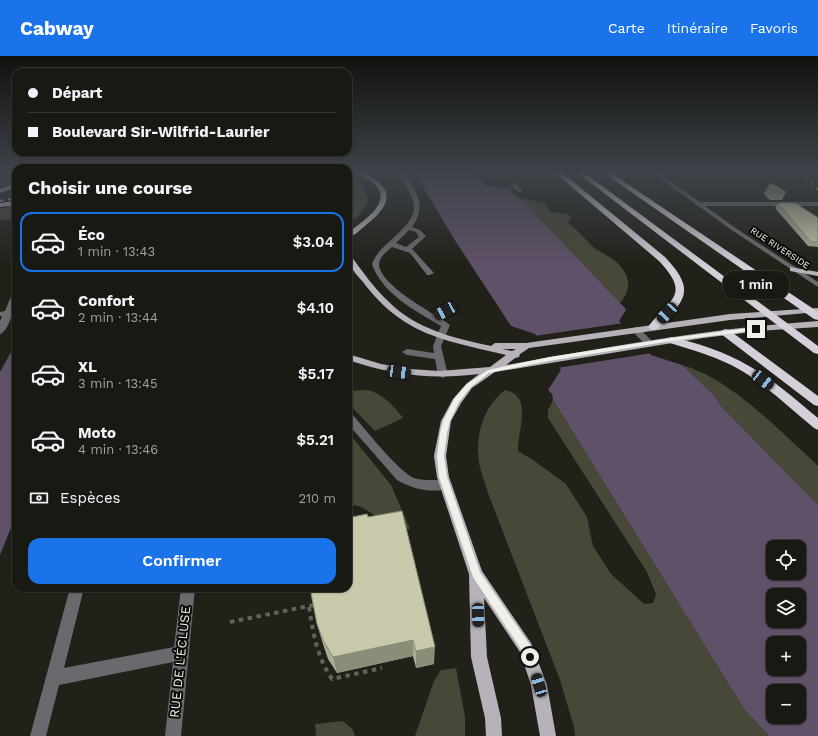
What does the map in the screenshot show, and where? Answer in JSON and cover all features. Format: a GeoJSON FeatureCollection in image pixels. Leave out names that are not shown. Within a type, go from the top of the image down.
{"type":"FeatureCollection","features":[{"type":"Feature","properties":{"kind":"highway"},"geometry":{"type":"LineString","coordinates":[[594,203],[662,259],[675,273],[680,287],[677,303],[653,327]]}},
{"type":"Feature","properties":{"kind":"highway"},"geometry":{"type":"LineString","coordinates":[[620,203],[818,351]]}},
{"type":"Feature","properties":{"kind":"highway"},"geometry":{"type":"LineString","coordinates":[[651,203],[818,317]]}},
{"type":"Feature","properties":{"kind":"highway"},"geometry":{"type":"LineString","coordinates":[[725,332],[818,402]]}},
{"type":"Feature","properties":{"kind":"highway"},"geometry":{"type":"LineString","coordinates":[[671,340],[714,354],[745,368],[774,388],[818,425]]}},
{"type":"Feature","properties":{"kind":"main road"},"geometry":{"type":"LineString","coordinates":[[352,233],[376,214],[380,210],[382,203]]}},
{"type":"Feature","properties":{"kind":"main road"},"geometry":{"type":"LineString","coordinates":[[0,205],[12,204]]}},
{"type":"Feature","properties":{"kind":"main road"},"geometry":{"type":"LineString","coordinates":[[352,263],[390,309],[414,324],[442,336],[538,361]]}},
{"type":"Feature","properties":{"kind":"main road"},"geometry":{"type":"LineString","coordinates":[[793,269],[818,274]]}},
{"type":"Feature","properties":{"kind":"main road"},"geometry":{"type":"LineString","coordinates":[[479,345],[526,346],[730,317],[818,310]]}},
{"type":"Feature","properties":{"kind":"main road"},"geometry":{"type":"LineString","coordinates":[[352,358],[394,371],[422,374],[443,375],[488,372],[549,359],[725,332],[818,324]]}},
{"type":"Feature","properties":{"kind":"main road"},"geometry":{"type":"LineString","coordinates":[[526,346],[488,372],[464,392],[456,401],[446,421],[440,456],[446,485],[476,574],[526,648],[539,685],[548,736]]}},
{"type":"Feature","properties":{"kind":"main road"},"geometry":{"type":"LineString","coordinates":[[476,574],[480,657],[493,718],[494,736]]}},
{"type":"Feature","properties":{"kind":"street"},"geometry":{"type":"LineString","coordinates":[[417,203],[418,214],[416,219],[376,258],[375,264],[377,270],[398,294],[414,306],[446,325],[437,346],[443,375]]}},
{"type":"Feature","properties":{"kind":"street"},"geometry":{"type":"LineString","coordinates":[[698,204],[818,204]]}},
{"type":"Feature","properties":{"kind":"street","name":"RUE RIVERSIDE"},"geometry":{"type":"LineString","coordinates":[[698,204],[818,285]]}},
{"type":"Feature","properties":{"kind":"street"},"geometry":{"type":"LineString","coordinates":[[706,210],[818,209]]}},
{"type":"Feature","properties":{"kind":"street"},"geometry":{"type":"LineString","coordinates":[[408,228],[418,231],[423,236],[408,249]]}},
{"type":"Feature","properties":{"kind":"street"},"geometry":{"type":"LineString","coordinates":[[391,244],[408,249],[430,273]]}},
{"type":"Feature","properties":{"kind":"street"},"geometry":{"type":"LineString","coordinates":[[0,331],[4,313],[12,300]]}},
{"type":"Feature","properties":{"kind":"street"},"geometry":{"type":"LineString","coordinates":[[432,317],[445,311]]}},
{"type":"Feature","properties":{"kind":"street"},"geometry":{"type":"LineString","coordinates":[[633,330],[646,344]]}},
{"type":"Feature","properties":{"kind":"street"},"geometry":{"type":"LineString","coordinates":[[407,352],[439,357]]}},
{"type":"Feature","properties":{"kind":"street"},"geometry":{"type":"LineString","coordinates":[[352,422],[401,477],[421,486],[446,485]]}},
{"type":"Feature","properties":{"kind":"street"},"geometry":{"type":"LineString","coordinates":[[38,736],[76,592]]}},
{"type":"Feature","properties":{"kind":"street","name":"RUE DE L'ÉCLUSE"},"geometry":{"type":"LineString","coordinates":[[173,736],[188,592]]}},
{"type":"Feature","properties":{"kind":"street"},"geometry":{"type":"LineString","coordinates":[[53,678],[182,653]]}},
{"type":"Feature","properties":{"kind":"path"},"geometry":{"type":"LineString","coordinates":[[230,622],[314,605]]}},
{"type":"Feature","properties":{"kind":"path"},"geometry":{"type":"LineString","coordinates":[[309,607],[313,635],[319,658],[332,679],[382,668]]}},
{"type":"Feature","properties":{"kind":"green space"},"geometry":{"type":"Polygon","coordinates":[[[352,203],[368,203],[357,217],[352,221],[352,203]]]}},
{"type":"Feature","properties":{"kind":"green space"},"geometry":{"type":"Polygon","coordinates":[[[525,203],[544,203],[551,212],[567,214],[571,217],[568,223],[596,249],[612,259],[624,270],[628,281],[628,286],[627,292],[620,303],[525,203]]]}},
{"type":"Feature","properties":{"kind":"green space"},"geometry":{"type":"Polygon","coordinates":[[[12,206],[12,219],[0,220],[0,209],[12,206]]]}},
{"type":"Feature","properties":{"kind":"green space"},"geometry":{"type":"Polygon","coordinates":[[[682,365],[718,381],[735,393],[768,420],[818,466],[818,505],[721,406],[714,395],[682,365]]]}},
{"type":"Feature","properties":{"kind":"green space"},"geometry":{"type":"Polygon","coordinates":[[[368,390],[379,394],[396,409],[403,418],[375,431],[352,407],[352,391],[368,390]]]}},
{"type":"Feature","properties":{"kind":"green space"},"geometry":{"type":"Polygon","coordinates":[[[505,390],[514,393],[522,406],[518,451],[566,484],[587,517],[593,546],[611,574],[644,604],[653,603],[656,594],[647,572],[548,418],[548,410],[553,400],[744,709],[769,736],[575,736],[574,727],[560,680],[488,493],[479,463],[478,443],[482,423],[491,405],[505,390]]]}},
{"type":"Feature","properties":{"kind":"green space"},"geometry":{"type":"Polygon","coordinates":[[[352,437],[391,485],[410,529],[396,528],[389,525],[357,506],[352,505],[352,437]]]}},
{"type":"Feature","properties":{"kind":"green space"},"geometry":{"type":"Polygon","coordinates":[[[456,668],[465,717],[465,736],[415,736],[434,681],[441,670],[456,668]]]}},
{"type":"Feature","properties":{"kind":"green space"},"geometry":{"type":"Polygon","coordinates":[[[343,721],[353,730],[355,736],[316,736],[315,724],[343,721]]]}},
{"type":"Feature","properties":{"kind":"shaded area"},"geometry":{"type":"Polygon","coordinates":[[[433,203],[525,203],[625,308],[626,310],[619,321],[651,355],[682,365],[714,395],[721,406],[818,505],[818,736],[769,736],[744,709],[553,400],[552,394],[548,390],[561,370],[535,334],[511,326],[456,242],[433,203]]]}},
{"type":"Feature","properties":{"kind":"shaded area"},"geometry":{"type":"Polygon","coordinates":[[[12,350],[12,525],[0,555],[0,372],[12,350]]]}},
{"type":"Feature","properties":{"kind":"pier"},"geometry":{"type":"Polygon","coordinates":[[[624,323],[652,353],[557,368],[534,336],[624,323]]]}},
{"type":"Feature","properties":{"kind":"building"},"geometry":{"type":"Polygon","coordinates":[[[778,203],[795,203],[817,217],[818,242],[811,242],[778,203]]]}},
{"type":"Feature","properties":{"kind":"building"},"geometry":{"type":"Polygon","coordinates":[[[402,511],[435,647],[416,651],[413,640],[333,657],[324,642],[317,624],[311,592],[352,592],[352,517],[367,514],[368,517],[402,511]]]}},
{"type":"Feature","properties":{"kind":"route"},"geometry":{"type":"LineString","coordinates":[[530,657],[526,648],[476,574],[443,477],[440,456],[443,433],[446,421],[456,401],[469,386],[488,372],[549,359],[671,340],[756,329]]}}]}
